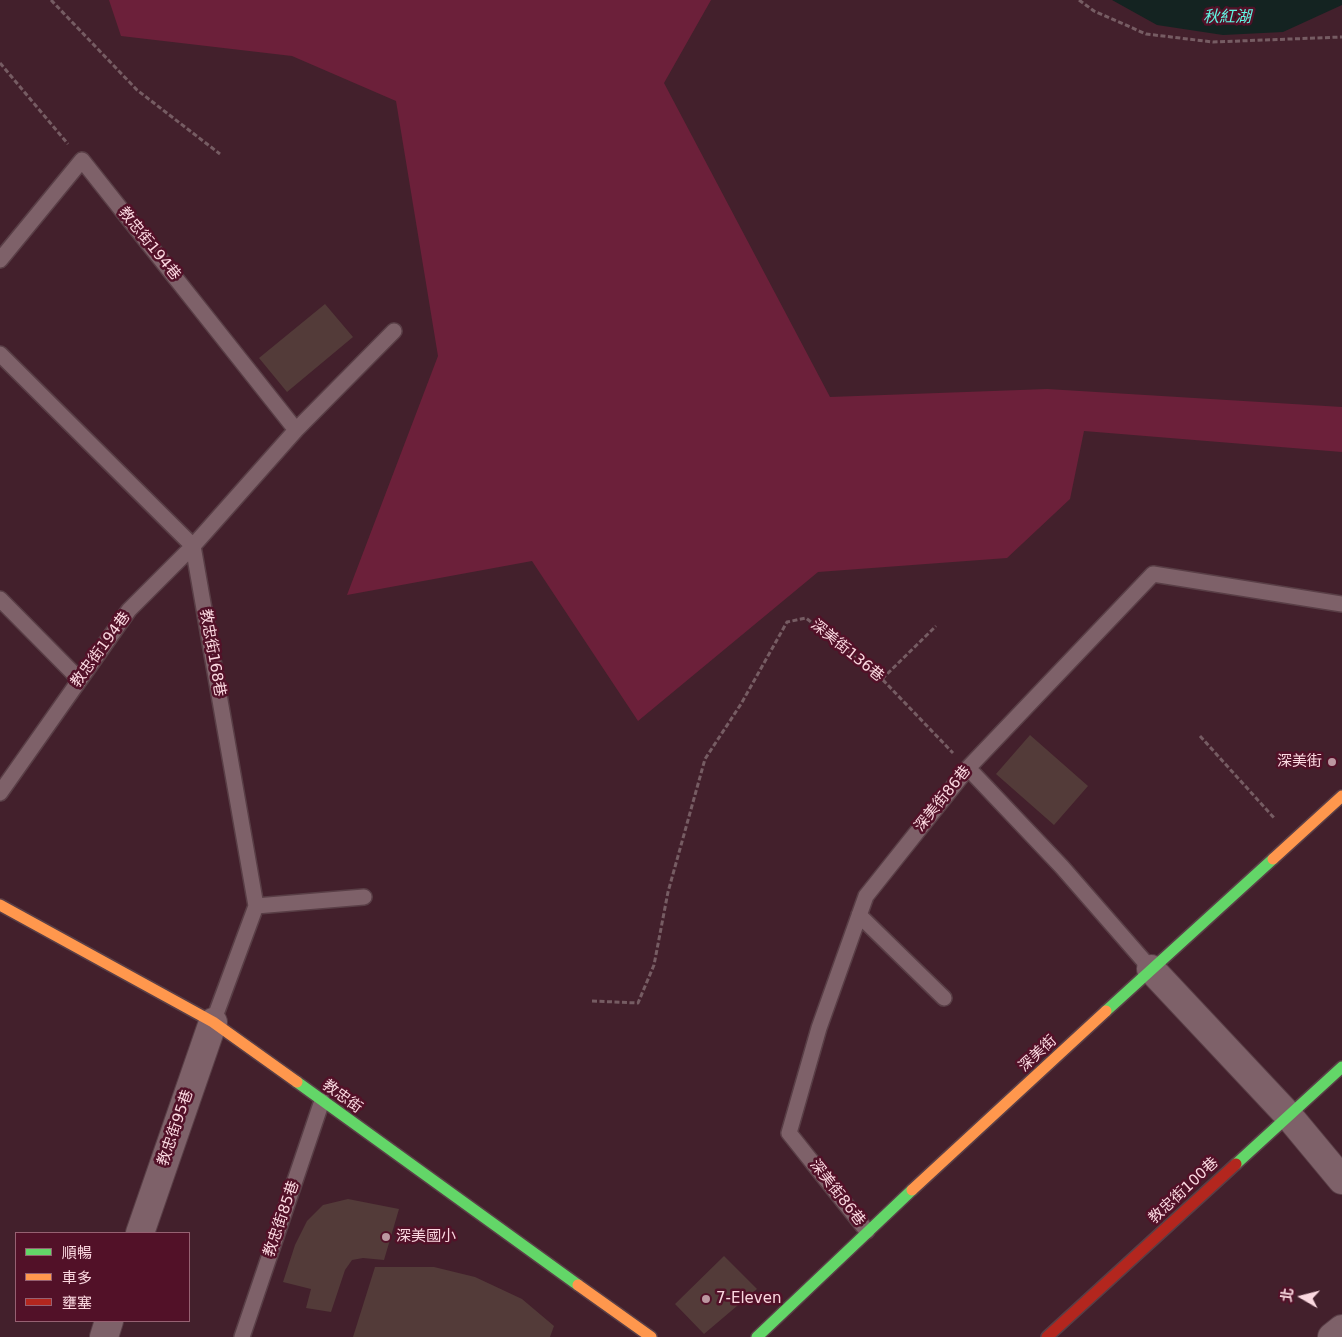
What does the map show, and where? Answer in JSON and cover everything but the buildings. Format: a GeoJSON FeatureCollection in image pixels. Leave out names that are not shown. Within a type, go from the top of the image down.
{"type":"FeatureCollection","features":[{"type":"Feature","properties":{"kind":"street","name":"深美街"},"geometry":{"type":"LineString","coordinates":[[757,1337],[867,1231],[1342,796]]}},
{"type":"Feature","properties":{"kind":"street","name":"教忠街"},"geometry":{"type":"LineString","coordinates":[[0,905],[213,1022],[651,1337]]}},
{"type":"Feature","properties":{"kind":"street"},"geometry":{"type":"LineString","coordinates":[[1151,970],[1288,1115],[1342,1180]]}},
{"type":"Feature","properties":{"kind":"street","name":"教忠街95巷"},"geometry":{"type":"LineString","coordinates":[[140,1232],[213,1022]]}},
{"type":"Feature","properties":{"kind":"street","name":"教忠街100巷"},"geometry":{"type":"LineString","coordinates":[[1047,1337],[1342,1067]]}},
{"type":"Feature","properties":{"kind":"street"},"geometry":{"type":"LineString","coordinates":[[104,1337],[109,1322]]}},
{"type":"Feature","properties":{"kind":"street"},"geometry":{"type":"LineString","coordinates":[[1332,1337],[1342,1329]]}},
{"type":"Feature","properties":{"kind":"lane"},"geometry":{"type":"LineString","coordinates":[[0,260],[82,160]]}},
{"type":"Feature","properties":{"kind":"lane","name":"教忠街194巷"},"geometry":{"type":"LineString","coordinates":[[82,160],[296,430]]}},
{"type":"Feature","properties":{"kind":"lane","name":"教忠街194巷"},"geometry":{"type":"LineString","coordinates":[[0,793],[129,610],[193,546],[296,430],[394,331]]}},
{"type":"Feature","properties":{"kind":"lane"},"geometry":{"type":"LineString","coordinates":[[0,354],[193,546]]}},
{"type":"Feature","properties":{"kind":"lane","name":"教忠街168巷"},"geometry":{"type":"LineString","coordinates":[[193,546],[256,906]]}},
{"type":"Feature","properties":{"kind":"lane","name":"深美街86巷"},"geometry":{"type":"LineString","coordinates":[[867,1231],[790,1133],[819,1028],[866,896],[968,768],[1153,574],[1342,604]]}},
{"type":"Feature","properties":{"kind":"lane"},"geometry":{"type":"LineString","coordinates":[[0,599],[79,679]]}},
{"type":"Feature","properties":{"kind":"lane"},"geometry":{"type":"LineString","coordinates":[[968,768],[1062,868],[1151,970]]}},
{"type":"Feature","properties":{"kind":"lane"},"geometry":{"type":"LineString","coordinates":[[213,1022],[256,906],[364,897]]}},
{"type":"Feature","properties":{"kind":"lane"},"geometry":{"type":"LineString","coordinates":[[859,915],[944,998]]}},
{"type":"Feature","properties":{"kind":"lane","name":"教忠街85巷"},"geometry":{"type":"LineString","coordinates":[[242,1337],[322,1101]]}},
{"type":"Feature","properties":{"kind":"path"},"geometry":{"type":"LineString","coordinates":[[52,0],[137,90],[220,154]]}},
{"type":"Feature","properties":{"kind":"path"},"geometry":{"type":"LineString","coordinates":[[1079,0],[1094,11],[1146,34],[1213,42],[1342,37]]}},
{"type":"Feature","properties":{"kind":"path"},"geometry":{"type":"LineString","coordinates":[[0,63],[82,160]]}},
{"type":"Feature","properties":{"kind":"path","name":"深美街136巷"},"geometry":{"type":"LineString","coordinates":[[592,1001],[638,1002],[654,965],[668,892],[706,759],[741,704],[787,622],[806,618],[882,679],[968,768]]}},
{"type":"Feature","properties":{"kind":"path"},"geometry":{"type":"LineString","coordinates":[[882,679],[936,626]]}},
{"type":"Feature","properties":{"kind":"path"},"geometry":{"type":"LineString","coordinates":[[1200,736],[1294,840]]}},
{"type":"Feature","properties":{"kind":"shaded area"},"geometry":{"type":"Polygon","coordinates":[[[109,0],[711,0],[664,83],[830,397],[1047,389],[1342,407],[1342,452],[1084,431],[1070,499],[1007,558],[818,572],[638,721],[532,561],[347,595],[438,356],[396,101],[292,56],[121,36],[109,0]]]}},
{"type":"Feature","properties":{"kind":"water","name":"秋紅湖"},"geometry":{"type":"Polygon","coordinates":[[[1112,0],[1342,0],[1342,5],[1283,32],[1223,35],[1157,25],[1112,0]]]}},
{"type":"Feature","properties":{"kind":"traffic: fast"},"geometry":{"type":"LineString","coordinates":[[1106,1011],[1273,859]]}},
{"type":"Feature","properties":{"kind":"traffic: fast"},"geometry":{"type":"LineString","coordinates":[[1236,1164],[1342,1067]]}},
{"type":"Feature","properties":{"kind":"traffic: fast"},"geometry":{"type":"LineString","coordinates":[[297,1082],[578,1285]]}},
{"type":"Feature","properties":{"kind":"traffic: fast"},"geometry":{"type":"LineString","coordinates":[[757,1337],[912,1190]]}},
{"type":"Feature","properties":{"kind":"traffic: slow"},"geometry":{"type":"LineString","coordinates":[[1273,859],[1342,796]]}},
{"type":"Feature","properties":{"kind":"traffic: slow"},"geometry":{"type":"LineString","coordinates":[[0,905],[213,1022],[297,1082]]}},
{"type":"Feature","properties":{"kind":"traffic: slow"},"geometry":{"type":"LineString","coordinates":[[912,1190],[1106,1011]]}},
{"type":"Feature","properties":{"kind":"traffic: slow"},"geometry":{"type":"LineString","coordinates":[[578,1285],[651,1337]]}},
{"type":"Feature","properties":{"kind":"traffic: jam"},"geometry":{"type":"LineString","coordinates":[[1047,1337],[1236,1164]]}},
{"type":"Feature","properties":{"kind":"place","name":"深美街"},"geometry":{"type":"Point","coordinates":[1332,762]}},
{"type":"Feature","properties":{"kind":"place","name":"深美國小"},"geometry":{"type":"Point","coordinates":[386,1237]}},
{"type":"Feature","properties":{"kind":"place","name":"7-Eleven"},"geometry":{"type":"Point","coordinates":[706,1299]}}]}
